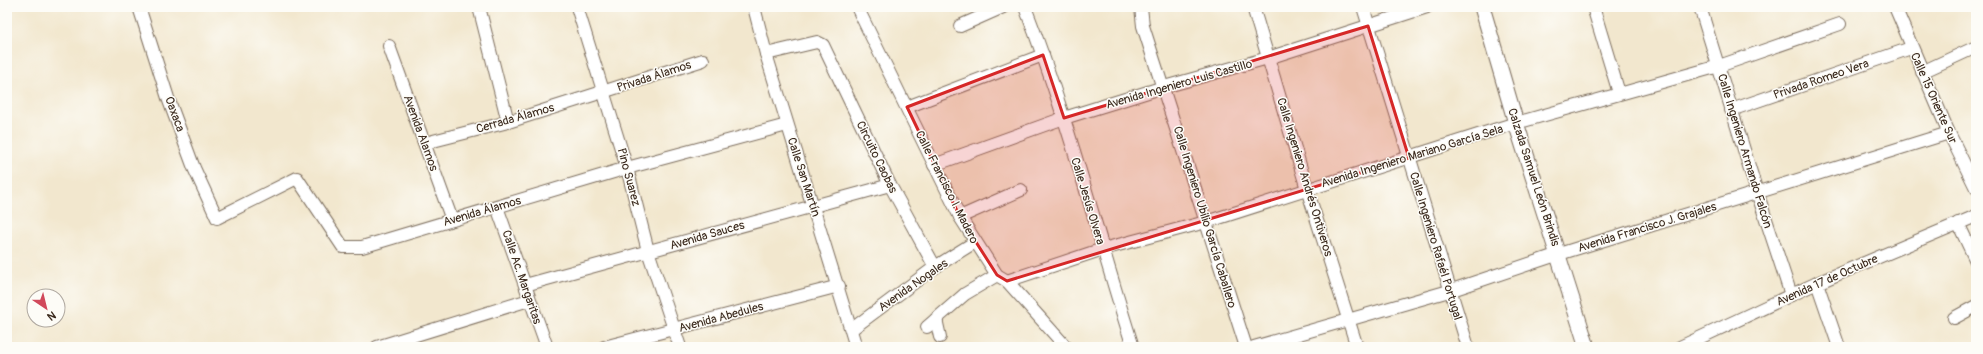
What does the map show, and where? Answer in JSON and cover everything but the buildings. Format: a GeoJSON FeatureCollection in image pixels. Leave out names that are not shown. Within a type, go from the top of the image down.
{"type":"FeatureCollection","features":[{"type":"Feature","properties":{"kind":"street","name":"Oaxaca"},"geometry":{"type":"LineString","coordinates":[[139,7],[168,98],[189,154],[217,218]]}},
{"type":"Feature","properties":{"kind":"street"},"geometry":{"type":"LineString","coordinates":[[479,7],[508,122]]}},
{"type":"Feature","properties":{"kind":"street","name":"Pino Suarez"},"geometry":{"type":"LineString","coordinates":[[577,7],[605,92],[627,168],[648,251],[680,347]]}},
{"type":"Feature","properties":{"kind":"street","name":"Calle San Martín"},"geometry":{"type":"LineString","coordinates":[[754,7],[787,125],[814,205],[852,329],[856,347]]}},
{"type":"Feature","properties":{"kind":"street","name":"Calle Francisco I. Madero"},"geometry":{"type":"LineString","coordinates":[[857,7],[960,217],[975,242],[1002,278],[1066,347]]}},
{"type":"Feature","properties":{"kind":"street"},"geometry":{"type":"LineString","coordinates":[[960,26],[1003,7]]}},
{"type":"Feature","properties":{"kind":"street","name":"Calle Jesús Olvera"},"geometry":{"type":"LineString","coordinates":[[1025,7],[1064,118],[1134,347]]}},
{"type":"Feature","properties":{"kind":"street","name":"Calle Ingeniero Ubilio García Caballero"},"geometry":{"type":"LineString","coordinates":[[1141,7],[1143,26],[1164,87],[1246,347]]}},
{"type":"Feature","properties":{"kind":"street","name":"Calle Ingeniero Andrés Ontiveros"},"geometry":{"type":"LineString","coordinates":[[1253,7],[1307,189],[1357,347]]}},
{"type":"Feature","properties":{"kind":"street","name":"Calle Ingeniero Rafaél Portugal"},"geometry":{"type":"LineString","coordinates":[[1363,7],[1449,291],[1468,347]]}},
{"type":"Feature","properties":{"kind":"street","name":"Avenida Ingeniero Luis Castillo"},"geometry":{"type":"LineString","coordinates":[[934,165],[1064,118],[1164,87],[1268,58],[1427,7]]}},
{"type":"Feature","properties":{"kind":"street","name":"Calzada Samuel León Brindis"},"geometry":{"type":"LineString","coordinates":[[1482,7],[1516,123],[1587,347]]}},
{"type":"Feature","properties":{"kind":"street"},"geometry":{"type":"LineString","coordinates":[[1593,7],[1619,93]]}},
{"type":"Feature","properties":{"kind":"street","name":"Calle Ingeniero Armando Falcón"},"geometry":{"type":"LineString","coordinates":[[1700,7],[1756,192],[1791,295]]}},
{"type":"Feature","properties":{"kind":"street","name":"Calle 15 Oriente Sur"},"geometry":{"type":"LineString","coordinates":[[1895,7],[1911,48],[1949,133],[1976,188]]}},
{"type":"Feature","properties":{"kind":"street","name":"Avenida Ingeniero Mariano García Sela"},"geometry":{"type":"LineString","coordinates":[[940,337],[932,323],[965,294],[1002,278],[1103,249],[1206,222],[1516,123],[1719,66],[1840,24]]}},
{"type":"Feature","properties":{"kind":"street","name":"Circuito Caobas"},"geometry":{"type":"LineString","coordinates":[[766,54],[817,42],[823,45],[890,185],[935,267]]}},
{"type":"Feature","properties":{"kind":"street","name":"Avenida Alamos"},"geometry":{"type":"LineString","coordinates":[[389,46],[452,220]]}},
{"type":"Feature","properties":{"kind":"street"},"geometry":{"type":"LineString","coordinates":[[1922,72],[1976,47]]}},
{"type":"Feature","properties":{"kind":"street","name":"Privada Romeo Vera"},"geometry":{"type":"LineString","coordinates":[[1731,110],[1911,48]]}},
{"type":"Feature","properties":{"kind":"street"},"geometry":{"type":"LineString","coordinates":[[907,107],[1043,55]]}},
{"type":"Feature","properties":{"kind":"street","name":"Privada Álamos"},"geometry":{"type":"LineString","coordinates":[[605,92],[703,60]]}},
{"type":"Feature","properties":{"kind":"street","name":"Cerrada Álamos"},"geometry":{"type":"LineString","coordinates":[[425,143],[508,122],[605,92]]}},
{"type":"Feature","properties":{"kind":"street","name":"Avenida Álamos"},"geometry":{"type":"LineString","coordinates":[[217,218],[296,178],[343,247],[362,247],[627,168],[787,125]]}},
{"type":"Feature","properties":{"kind":"street","name":"Avenida Francisco J. Grajales"},"geometry":{"type":"LineString","coordinates":[[1254,347],[1449,291],[1558,254],[1949,133]]}},
{"type":"Feature","properties":{"kind":"street","name":"Avenida Sauces"},"geometry":{"type":"LineString","coordinates":[[525,285],[890,185]]}},
{"type":"Feature","properties":{"kind":"street"},"geometry":{"type":"LineString","coordinates":[[960,217],[1022,190]]}},
{"type":"Feature","properties":{"kind":"street","name":"Calle Ac. Margaritas"},"geometry":{"type":"LineString","coordinates":[[497,207],[547,347]]}},
{"type":"Feature","properties":{"kind":"street","name":"Avenida 17 de Octubre"},"geometry":{"type":"LineString","coordinates":[[1680,347],[1818,283],[1976,216]]}},
{"type":"Feature","properties":{"kind":"street"},"geometry":{"type":"LineString","coordinates":[[1958,223],[1976,261]]}},
{"type":"Feature","properties":{"kind":"street","name":"Avenida Nogales"},"geometry":{"type":"LineString","coordinates":[[852,329],[935,267],[975,242]]}},
{"type":"Feature","properties":{"kind":"street"},"geometry":{"type":"LineString","coordinates":[[1818,283],[1839,347]]}},
{"type":"Feature","properties":{"kind":"street","name":"Avenida Abedules"},"geometry":{"type":"LineString","coordinates":[[604,347],[674,330],[838,286]]}},
{"type":"Feature","properties":{"kind":"street"},"geometry":{"type":"LineString","coordinates":[[377,347],[529,300]]}},
{"type":"Feature","properties":{"kind":"street"},"geometry":{"type":"LineString","coordinates":[[1954,318],[1976,306]]}},
{"type":"Feature","properties":{"kind":"highlighted area"},"geometry":{"type":"Polygon","coordinates":[[[1368,26],[1409,158],[1007,281],[997,275],[960,217],[907,107],[1043,55],[1064,118],[1368,26]]]}}]}
